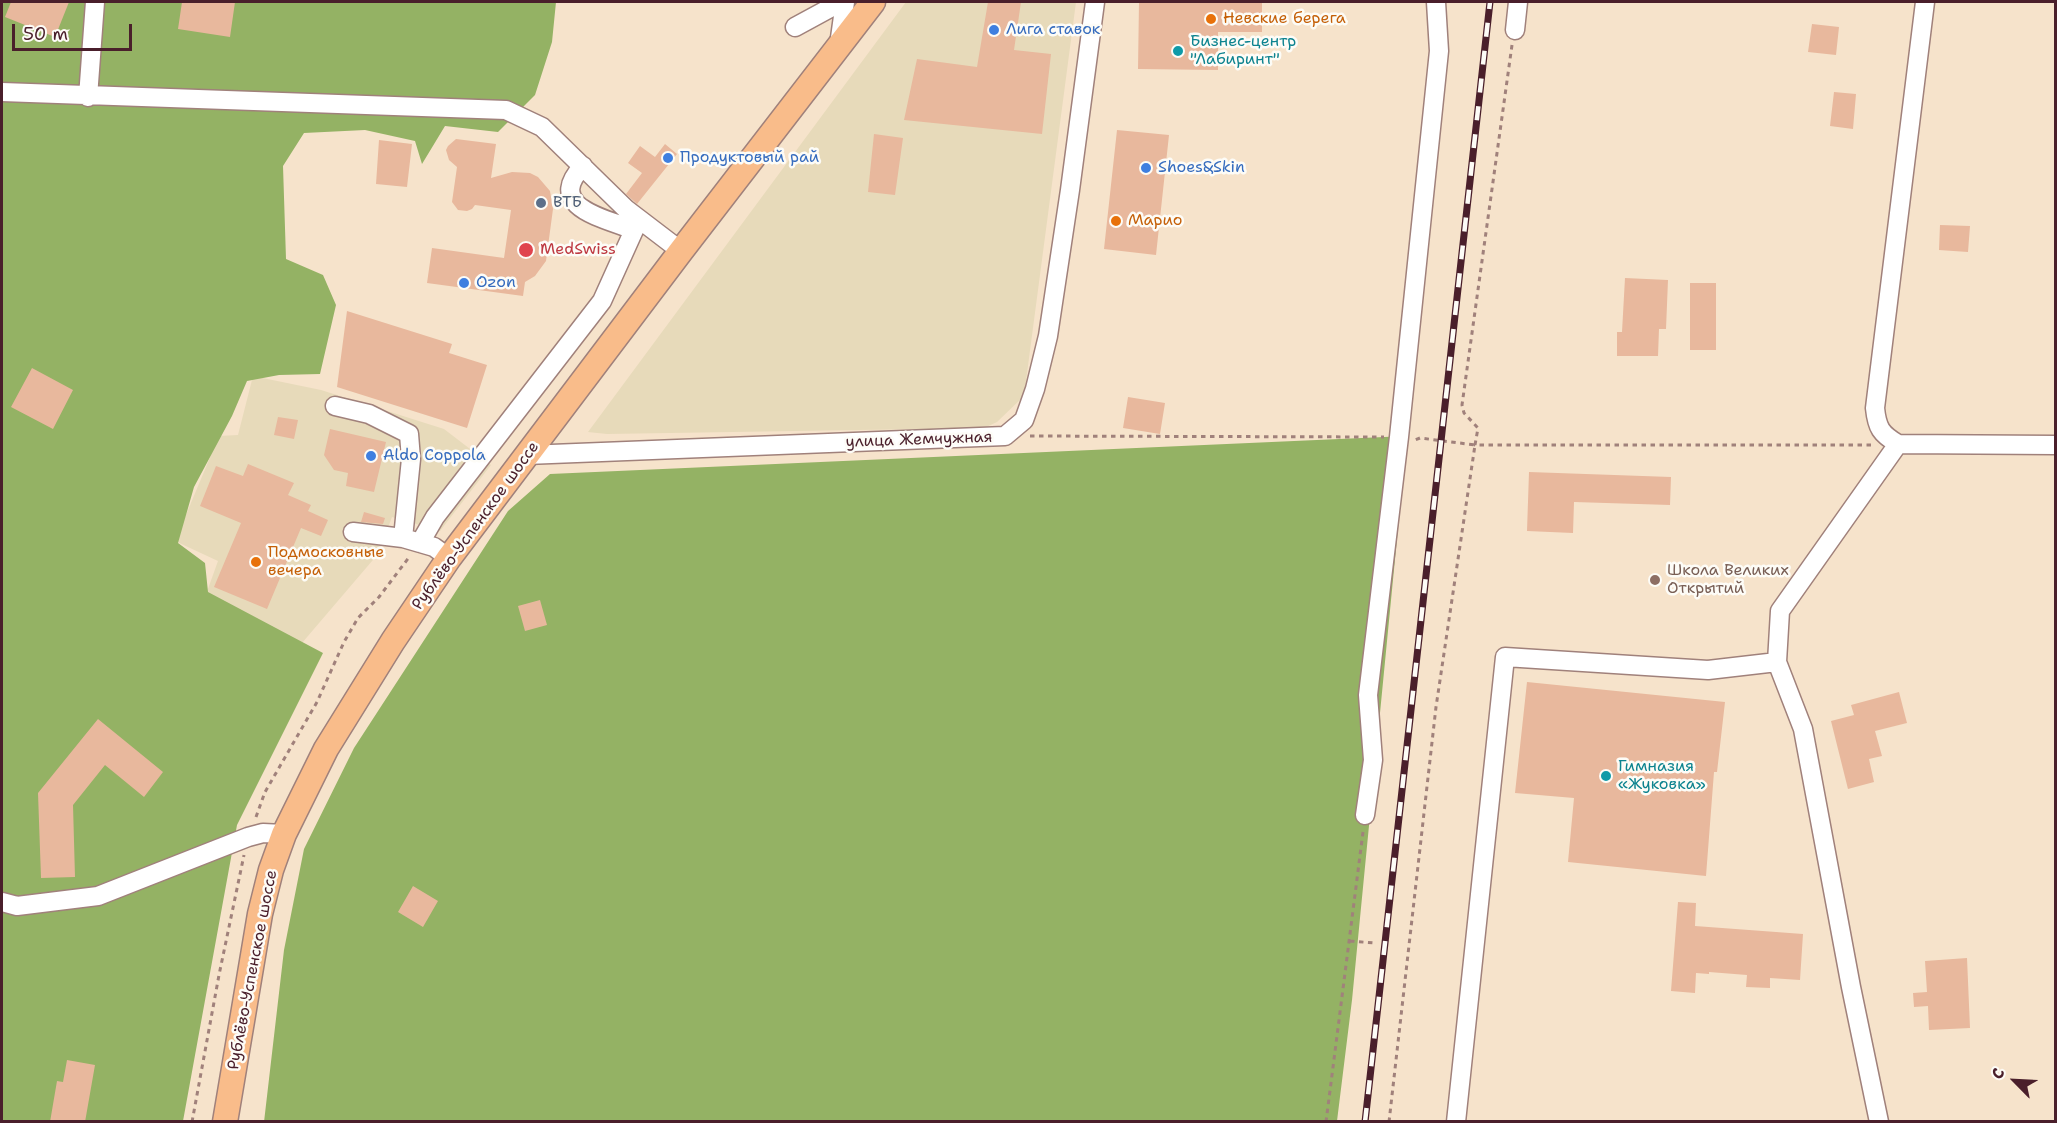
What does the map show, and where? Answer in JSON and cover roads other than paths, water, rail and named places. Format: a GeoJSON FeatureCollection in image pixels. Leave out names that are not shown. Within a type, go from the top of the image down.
{"type":"FeatureCollection","features":[{"type":"Feature","properties":{"kind":"main road","name":"Рублёво-Успенское шоссе"},"geometry":{"type":"LineString","coordinates":[[225,1122],[260,914],[271,870],[284,834],[326,749],[393,641],[449,558],[873,2]]}},
{"type":"Feature","properties":{"kind":"street"},"geometry":{"type":"LineString","coordinates":[[88,97],[95,2]]}},
{"type":"Feature","properties":{"kind":"street"},"geometry":{"type":"LineString","coordinates":[[795,27],[843,2]]}},
{"type":"Feature","properties":{"kind":"street"},"geometry":{"type":"LineString","coordinates":[[839,45],[843,2]]}},
{"type":"Feature","properties":{"kind":"street","name":"улица Жемчужная"},"geometry":{"type":"LineString","coordinates":[[526,455],[1005,436],[1024,420],[1035,389],[1048,336],[1095,2]]}},
{"type":"Feature","properties":{"kind":"street"},"geometry":{"type":"LineString","coordinates":[[1365,815],[1373,760],[1368,695],[1398,442],[1439,51],[1436,2]]}},
{"type":"Feature","properties":{"kind":"street"},"geometry":{"type":"LineString","coordinates":[[1515,30],[1518,2]]}},
{"type":"Feature","properties":{"kind":"street"},"geometry":{"type":"LineString","coordinates":[[1926,2],[1875,408],[1876,422],[1884,436],[1898,444],[2055,445]]}},
{"type":"Feature","properties":{"kind":"street"},"geometry":{"type":"LineString","coordinates":[[2,92],[88,97],[506,110],[542,127],[626,209],[636,225]]}},
{"type":"Feature","properties":{"kind":"street"},"geometry":{"type":"LineString","coordinates":[[583,166],[569,186],[572,200],[586,210],[636,225],[681,251]]}},
{"type":"Feature","properties":{"kind":"street"},"geometry":{"type":"LineString","coordinates":[[412,540],[435,517],[602,301],[636,225]]}},
{"type":"Feature","properties":{"kind":"street"},"geometry":{"type":"LineString","coordinates":[[335,406],[369,414],[409,434],[412,540]]}},
{"type":"Feature","properties":{"kind":"street"},"geometry":{"type":"LineString","coordinates":[[1879,1122],[1851,987],[1803,729],[1777,662],[1780,611],[1898,444]]}},
{"type":"Feature","properties":{"kind":"street"},"geometry":{"type":"LineString","coordinates":[[353,532],[412,540],[434,547],[449,558]]}},
{"type":"Feature","properties":{"kind":"street"},"geometry":{"type":"LineString","coordinates":[[1456,1122],[1505,657],[1708,670],[1777,662]]}},
{"type":"Feature","properties":{"kind":"street"},"geometry":{"type":"LineString","coordinates":[[2,902],[17,906],[98,897],[248,837],[263,833],[284,834]]}},
{"type":"Feature","properties":{"kind":"railway"},"geometry":{"type":"LineString","coordinates":[[1365,1122],[1490,2]]}},
{"type":"Feature","properties":{"kind":"place","name":"Невские берега"},"geometry":{"type":"Point","coordinates":[1211,19]}},
{"type":"Feature","properties":{"kind":"place","name":"Лига ставок"},"geometry":{"type":"Point","coordinates":[994,30]}},
{"type":"Feature","properties":{"kind":"place","name":"Бизнес-центр \"Лабиринт\""},"geometry":{"type":"Point","coordinates":[1178,51]}},
{"type":"Feature","properties":{"kind":"place","name":"Продуктовый рай"},"geometry":{"type":"Point","coordinates":[668,158]}},
{"type":"Feature","properties":{"kind":"place","name":"Shoes&Skin"},"geometry":{"type":"Point","coordinates":[1146,168]}},
{"type":"Feature","properties":{"kind":"place","name":"ВТБ"},"geometry":{"type":"Point","coordinates":[541,203]}},
{"type":"Feature","properties":{"kind":"place","name":"Марио"},"geometry":{"type":"Point","coordinates":[1116,221]}},
{"type":"Feature","properties":{"kind":"place","name":"MedSwiss"},"geometry":{"type":"Point","coordinates":[526,250]}},
{"type":"Feature","properties":{"kind":"place","name":"Ozon"},"geometry":{"type":"Point","coordinates":[464,283]}},
{"type":"Feature","properties":{"kind":"place","name":"Aldo Coppola"},"geometry":{"type":"Point","coordinates":[371,456]}},
{"type":"Feature","properties":{"kind":"place","name":"Подмосковные вечера"},"geometry":{"type":"Point","coordinates":[256,562]}},
{"type":"Feature","properties":{"kind":"place","name":"Школа Великих Открытий"},"geometry":{"type":"Point","coordinates":[1655,580]}},
{"type":"Feature","properties":{"kind":"place","name":"Гимназия «Жуковка»"},"geometry":{"type":"Point","coordinates":[1606,776]}}]}
